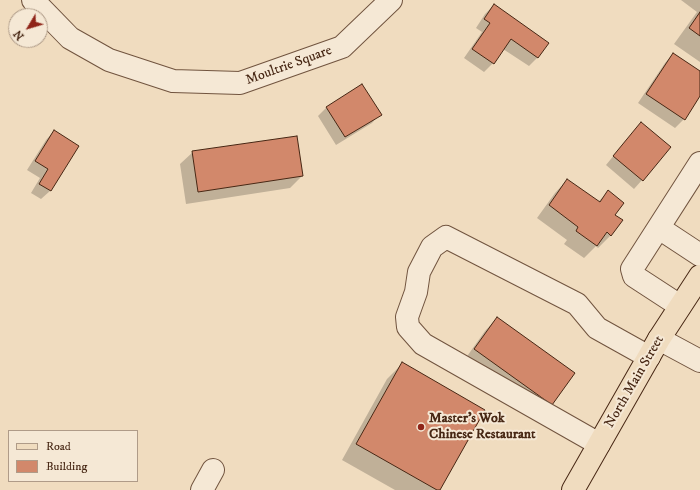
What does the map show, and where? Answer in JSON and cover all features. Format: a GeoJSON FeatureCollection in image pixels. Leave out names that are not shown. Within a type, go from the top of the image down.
{"type":"FeatureCollection","features":[{"type":"Feature","properties":{"kind":"main road","name":"North Main Street"},"geometry":{"type":"LineString","coordinates":[[573,490],[654,348],[700,276]]}},
{"type":"Feature","properties":{"kind":"street","name":"Moultrie Square"},"geometry":{"type":"LineString","coordinates":[[33,0],[70,38],[110,60],[173,81],[240,84],[342,47],[386,2]]}},
{"type":"Feature","properties":{"kind":"street"},"geometry":{"type":"LineString","coordinates":[[680,306],[634,276],[632,269],[700,163]]}},
{"type":"Feature","properties":{"kind":"street"},"geometry":{"type":"LineString","coordinates":[[659,228],[700,255]]}},
{"type":"Feature","properties":{"kind":"street"},"geometry":{"type":"LineString","coordinates":[[599,444],[423,344],[408,327],[407,317],[416,292],[419,272],[432,247],[446,237],[577,304],[597,328],[654,348],[700,361]]}},
{"type":"Feature","properties":{"kind":"street"},"geometry":{"type":"LineString","coordinates":[[202,490],[213,470]]}},
{"type":"Feature","properties":{"kind":"building"},"geometry":{"type":"Polygon","coordinates":[[[494,4],[549,43],[538,58],[511,39],[494,64],[472,49],[490,23],[484,19],[494,4]]]}},
{"type":"Feature","properties":{"kind":"building"},"geometry":{"type":"Polygon","coordinates":[[[700,12],[700,36],[689,28],[700,12]]]}},
{"type":"Feature","properties":{"kind":"building"},"geometry":{"type":"Polygon","coordinates":[[[673,53],[700,71],[700,96],[685,120],[646,94],[673,53]]]}},
{"type":"Feature","properties":{"kind":"building"},"geometry":{"type":"Polygon","coordinates":[[[362,84],[382,115],[345,137],[326,107],[362,84]]]}},
{"type":"Feature","properties":{"kind":"building"},"geometry":{"type":"Polygon","coordinates":[[[641,122],[671,147],[643,181],[613,156],[641,122]]]}},
{"type":"Feature","properties":{"kind":"building"},"geometry":{"type":"Polygon","coordinates":[[[54,130],[79,146],[51,191],[39,184],[48,169],[35,161],[54,130]]]}},
{"type":"Feature","properties":{"kind":"building"},"geometry":{"type":"Polygon","coordinates":[[[297,136],[303,176],[198,192],[192,151],[297,136]]]}},
{"type":"Feature","properties":{"kind":"building"},"geometry":{"type":"Polygon","coordinates":[[[567,179],[600,202],[608,190],[624,203],[615,215],[623,220],[611,236],[607,232],[597,246],[576,231],[578,227],[549,205],[567,179]]]}},
{"type":"Feature","properties":{"kind":"building"},"geometry":{"type":"Polygon","coordinates":[[[497,317],[575,373],[552,405],[474,349],[497,317]]]}},
{"type":"Feature","properties":{"kind":"building","name":"Master's Wok Chinese Restaurant"},"geometry":{"type":"Polygon","coordinates":[[[402,362],[485,410],[440,490],[437,490],[356,444],[402,362]]]}},
{"type":"Feature","properties":{"kind":"place","name":"Master's Wok Chinese Restaurant"},"geometry":{"type":"Point","coordinates":[421,427]}}]}
